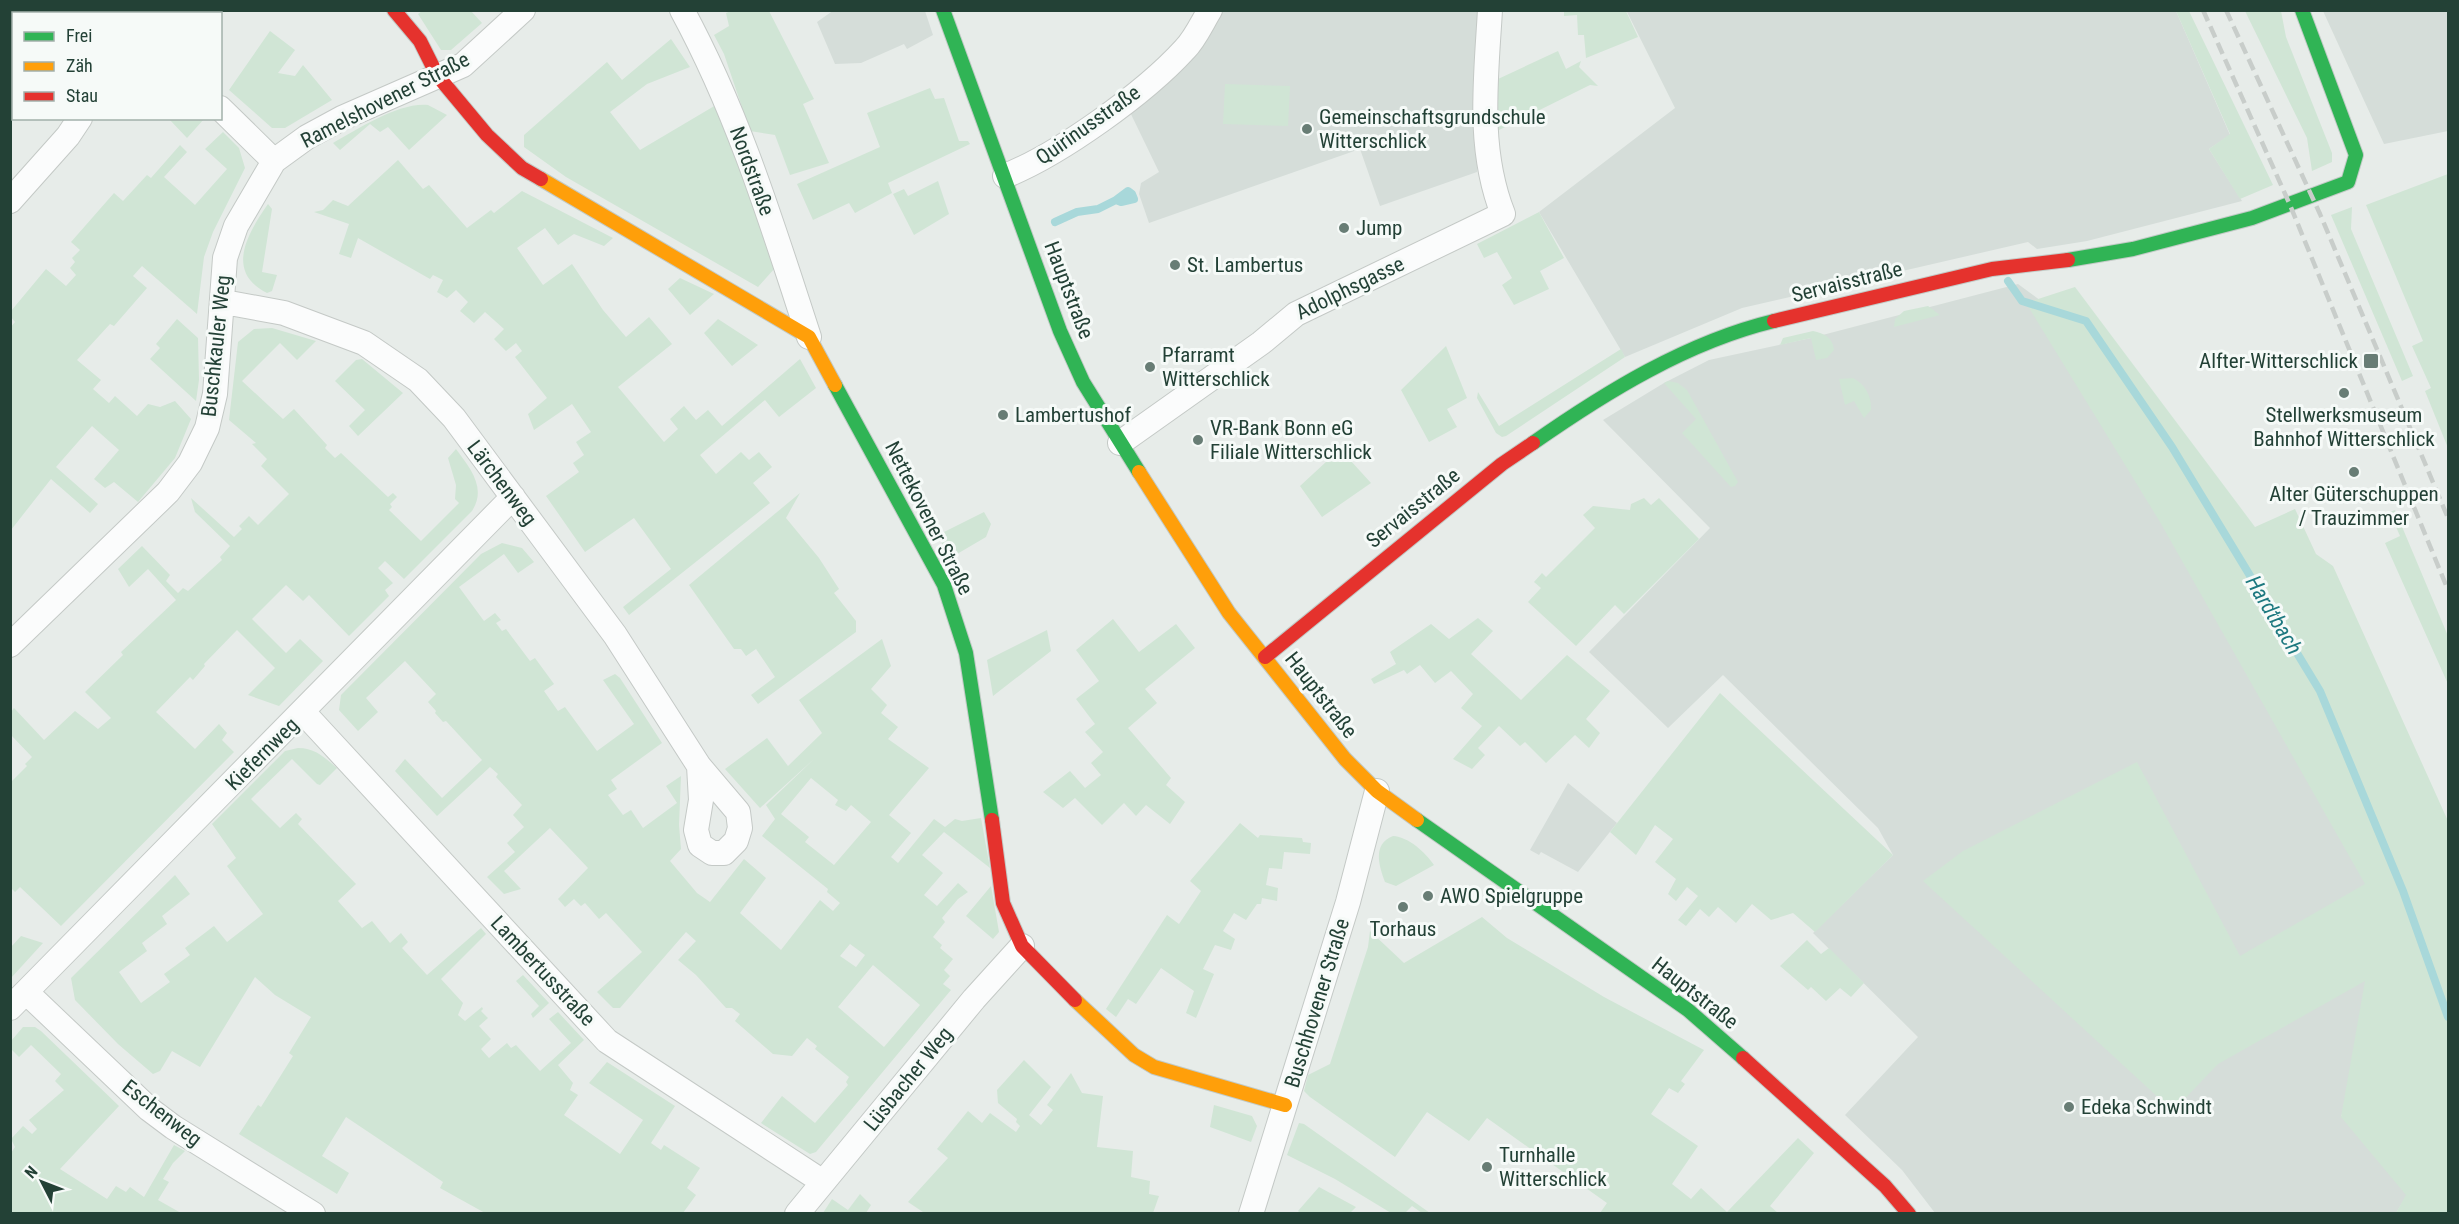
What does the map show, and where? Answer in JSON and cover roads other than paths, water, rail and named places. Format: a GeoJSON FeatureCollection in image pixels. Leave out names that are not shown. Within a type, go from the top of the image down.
{"type":"FeatureCollection","features":[{"type":"Feature","properties":{"kind":"street"},"geometry":{"type":"LineString","coordinates":[[394,10],[420,41],[437,75],[487,135],[534,176],[809,337]]}},
{"type":"Feature","properties":{"kind":"street","name":"Ramelshovener Straße"},"geometry":{"type":"LineString","coordinates":[[274,161],[307,137],[342,118],[463,65],[523,10]]}},
{"type":"Feature","properties":{"kind":"street","name":"Nordstraße"},"geometry":{"type":"LineString","coordinates":[[682,10],[724,93],[762,194],[809,337]]}},
{"type":"Feature","properties":{"kind":"street","name":"Hauptstraße"},"geometry":{"type":"LineString","coordinates":[[943,10],[1060,331],[1083,382],[1229,613],[1338,750],[1377,791],[1688,1011],[1890,1190],[1909,1214]]}},
{"type":"Feature","properties":{"kind":"street","name":"Quirinusstraße"},"geometry":{"type":"LineString","coordinates":[[1005,176],[1027,167],[1128,101],[1186,48],[1210,10]]}},
{"type":"Feature","properties":{"kind":"street","name":"Adolphsgasse"},"geometry":{"type":"LineString","coordinates":[[1120,443],[1261,343],[1296,314],[1503,213],[1494,191],[1484,132],[1490,10]]}},
{"type":"Feature","properties":{"kind":"street","name":"Servaisstraße"},"geometry":{"type":"LineString","coordinates":[[1265,657],[1502,464],[1587,405],[1677,357],[1755,326],[1992,269],[2057,262],[2133,249],[2252,218],[2348,183],[2354,169],[2356,155],[2302,10]]}},
{"type":"Feature","properties":{"kind":"street"},"geometry":{"type":"LineString","coordinates":[[222,110],[274,161]]}},
{"type":"Feature","properties":{"kind":"street"},"geometry":{"type":"LineString","coordinates":[[10,201],[68,136],[79,120]]}},
{"type":"Feature","properties":{"kind":"street","name":"Buschkauler Weg"},"geometry":{"type":"LineString","coordinates":[[10,645],[168,492],[190,463],[207,428],[215,394],[224,302],[225,258],[236,226],[274,161]]}},
{"type":"Feature","properties":{"kind":"street","name":"Lärchenweg"},"geometry":{"type":"LineString","coordinates":[[224,302],[284,313],[313,322],[355,339],[389,358],[418,380],[454,418],[615,635],[699,766]]}},
{"type":"Feature","properties":{"kind":"street","name":"Nettekovener Straße"},"geometry":{"type":"LineString","coordinates":[[809,337],[944,585],[966,652],[990,794],[1003,903],[1022,946],[1090,1016],[1134,1055],[1154,1067],[1285,1105]]}},
{"type":"Feature","properties":{"kind":"street","name":"Kiefernweg"},"geometry":{"type":"LineString","coordinates":[[18,1000],[513,498]]}},
{"type":"Feature","properties":{"kind":"street","name":"Lambertusstraße"},"geometry":{"type":"LineString","coordinates":[[303,712],[607,1041],[824,1182]]}},
{"type":"Feature","properties":{"kind":"street","name":"Buschhovener Straße"},"geometry":{"type":"LineString","coordinates":[[1251,1214],[1348,902],[1377,791]]}},
{"type":"Feature","properties":{"kind":"street","name":"Lüsbacher Weg"},"geometry":{"type":"LineString","coordinates":[[797,1214],[967,1007],[1022,946]]}},
{"type":"Feature","properties":{"kind":"street","name":"Eschenweg"},"geometry":{"type":"LineString","coordinates":[[18,1000],[173,1127],[313,1214]]}},
{"type":"Feature","properties":{"kind":"waterway"},"geometry":{"type":"LineString","coordinates":[[1055,222],[1077,212],[1098,209],[1116,200],[1121,202],[1134,199],[1128,191],[1116,200]]}},
{"type":"Feature","properties":{"kind":"waterway","name":"Hardtbach"},"geometry":{"type":"LineString","coordinates":[[2008,281],[2022,301],[2086,321],[2172,447],[2320,691],[2403,891],[2448,1017]]}},
{"type":"Feature","properties":{"kind":"railway"},"geometry":{"type":"LineString","coordinates":[[2203,10],[2290,205],[2448,590]]}},
{"type":"Feature","properties":{"kind":"railway"},"geometry":{"type":"LineString","coordinates":[[2226,10],[2320,214],[2448,518]]}},
{"type":"Feature","properties":{"kind":"place","name":"Gemeinschaftsgrundschule Witterschlick"},"geometry":{"type":"Point","coordinates":[1307,129]}},
{"type":"Feature","properties":{"kind":"place","name":"Jump"},"geometry":{"type":"Point","coordinates":[1344,228]}},
{"type":"Feature","properties":{"kind":"place","name":"St. Lambertus"},"geometry":{"type":"Point","coordinates":[1175,265]}},
{"type":"Feature","properties":{"kind":"place","name":"Alfter-Witterschlick"},"geometry":{"type":"Point","coordinates":[2371,361]}},
{"type":"Feature","properties":{"kind":"place","name":"Pfarramt Witterschlick"},"geometry":{"type":"Point","coordinates":[1150,367]}},
{"type":"Feature","properties":{"kind":"place","name":"Stellwerksmuseum Bahnhof Witterschlick"},"geometry":{"type":"Point","coordinates":[2344,393]}},
{"type":"Feature","properties":{"kind":"place","name":"Lambertushof"},"geometry":{"type":"Point","coordinates":[1003,415]}},
{"type":"Feature","properties":{"kind":"place","name":"VR-Bank Bonn eG Filiale Witterschlick"},"geometry":{"type":"Point","coordinates":[1198,440]}},
{"type":"Feature","properties":{"kind":"place","name":"Alter Güterschuppen / Trauzimmer"},"geometry":{"type":"Point","coordinates":[2354,472]}},
{"type":"Feature","properties":{"kind":"place","name":"AWO Spielgruppe"},"geometry":{"type":"Point","coordinates":[1428,896]}},
{"type":"Feature","properties":{"kind":"place","name":"Torhaus"},"geometry":{"type":"Point","coordinates":[1403,907]}},
{"type":"Feature","properties":{"kind":"place","name":"Edeka Schwindt"},"geometry":{"type":"Point","coordinates":[2069,1107]}},
{"type":"Feature","properties":{"kind":"place","name":"Turnhalle Witterschlick"},"geometry":{"type":"Point","coordinates":[1487,1167]}}]}
